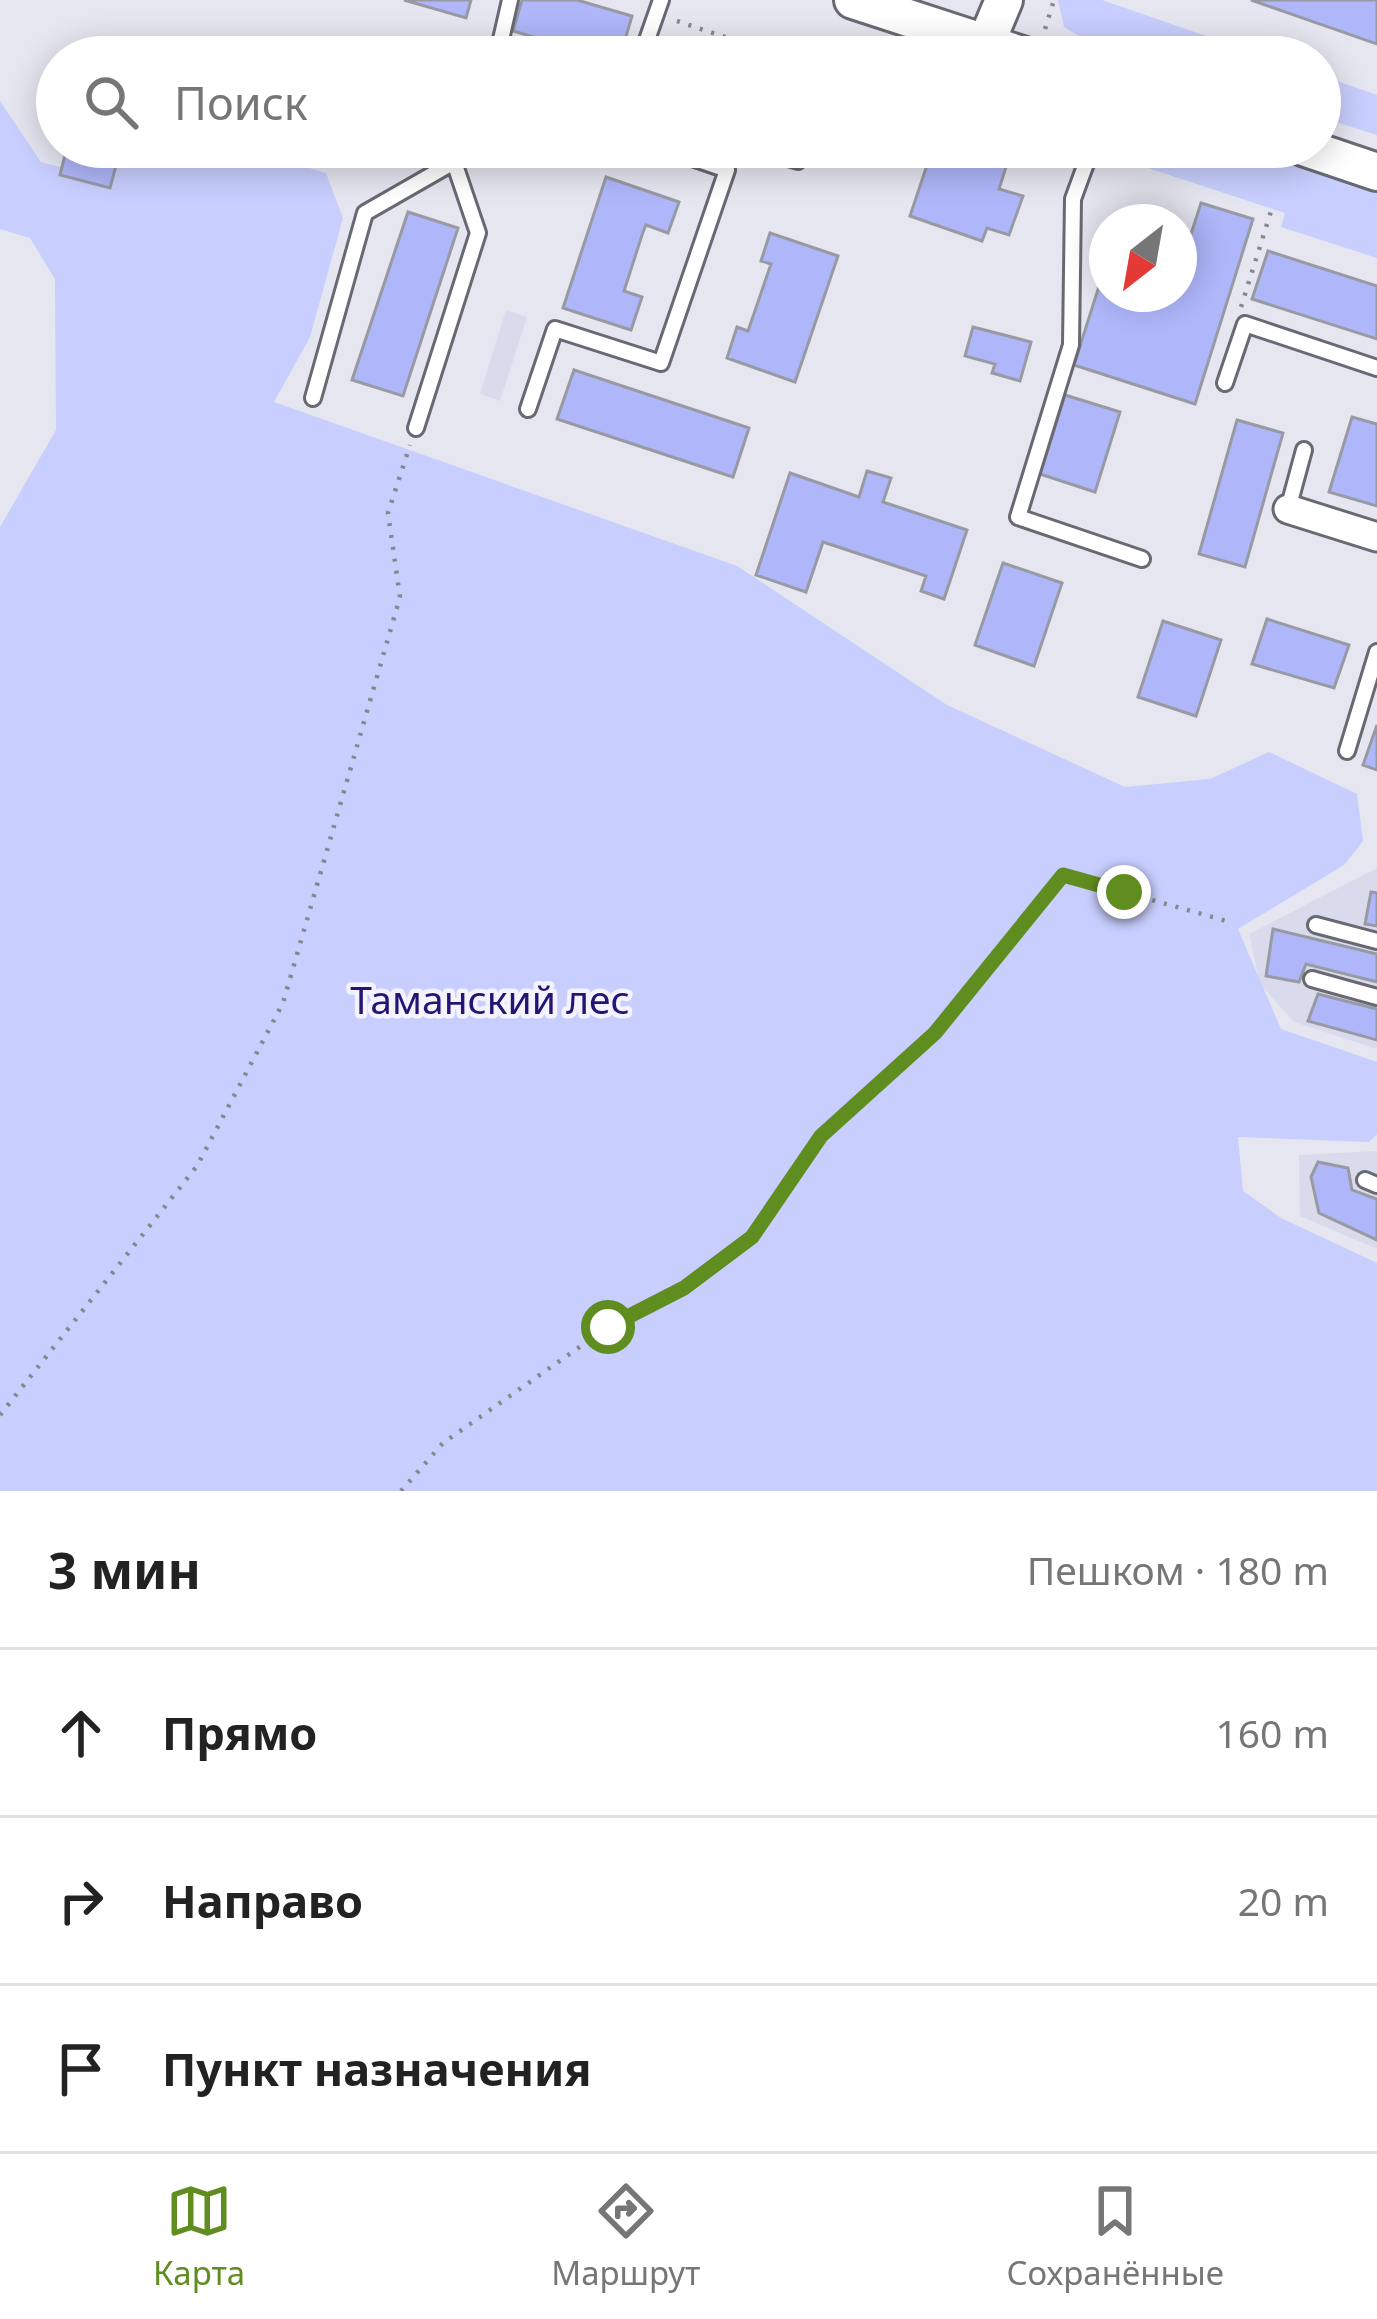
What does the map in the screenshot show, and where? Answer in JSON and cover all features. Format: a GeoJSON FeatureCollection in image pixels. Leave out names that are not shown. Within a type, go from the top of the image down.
{"type":"FeatureCollection","features":[{"type":"Feature","properties":{"kind":"street"},"geometry":{"type":"LineString","coordinates":[[853,0],[964,36]]}},
{"type":"Feature","properties":{"kind":"street"},"geometry":{"type":"LineString","coordinates":[[989,36],[1004,0]]}},
{"type":"Feature","properties":{"kind":"street"},"geometry":{"type":"LineString","coordinates":[[1341,160],[1377,172]]}},
{"type":"Feature","properties":{"kind":"street"},"geometry":{"type":"LineString","coordinates":[[1288,509],[1377,537]]}},
{"type":"Feature","properties":{"kind":"lane"},"geometry":{"type":"LineString","coordinates":[[502,36],[510,0]]}},
{"type":"Feature","properties":{"kind":"lane"},"geometry":{"type":"LineString","coordinates":[[648,36],[659,6]]}},
{"type":"Feature","properties":{"kind":"lane"},"geometry":{"type":"LineString","coordinates":[[314,398],[365,213],[436,168]]}},
{"type":"Feature","properties":{"kind":"lane"},"geometry":{"type":"LineString","coordinates":[[416,428],[478,233],[462,168]]}},
{"type":"Feature","properties":{"kind":"lane"},"geometry":{"type":"LineString","coordinates":[[528,410],[555,329],[661,363],[727,170],[721,168]]}},
{"type":"Feature","properties":{"kind":"lane"},"geometry":{"type":"LineString","coordinates":[[1084,168],[1073,199],[1071,345],[1018,517],[1142,559]]}},
{"type":"Feature","properties":{"kind":"lane"},"geometry":{"type":"LineString","coordinates":[[1225,383],[1245,324],[1377,368]]}},
{"type":"Feature","properties":{"kind":"lane"},"geometry":{"type":"LineString","coordinates":[[1288,509],[1304,450]]}},
{"type":"Feature","properties":{"kind":"lane"},"geometry":{"type":"LineString","coordinates":[[1347,751],[1376,659]]}},
{"type":"Feature","properties":{"kind":"lane"},"geometry":{"type":"LineString","coordinates":[[1316,925],[1377,941]]}},
{"type":"Feature","properties":{"kind":"lane"},"geometry":{"type":"LineString","coordinates":[[1312,979],[1377,997]]}},
{"type":"Feature","properties":{"kind":"path"},"geometry":{"type":"LineString","coordinates":[[659,6],[733,36]]}},
{"type":"Feature","properties":{"kind":"path"},"geometry":{"type":"LineString","coordinates":[[1245,324],[1240,305],[1273,205]]}},
{"type":"Feature","properties":{"kind":"path"},"geometry":{"type":"LineString","coordinates":[[0,1415],[197,1166],[283,1003],[400,597],[388,513],[416,428]]}},
{"type":"Feature","properties":{"kind":"path"},"geometry":{"type":"LineString","coordinates":[[401,1491],[443,1443],[608,1327],[684,1288],[752,1237],[821,1136],[935,1033],[1063,875],[1230,922]]}},
{"type":"Feature","properties":{"kind":"shaded area"},"geometry":{"type":"Polygon","coordinates":[[[506,310],[527,317],[500,401],[480,394],[506,310]]]}},
{"type":"Feature","properties":{"kind":"shaded area"},"geometry":{"type":"Polygon","coordinates":[[[1377,868],[1377,1049],[1294,1022],[1260,984],[1249,934],[1377,868]]]}},
{"type":"Feature","properties":{"kind":"shaded area"},"geometry":{"type":"Polygon","coordinates":[[[1377,1151],[1377,1249],[1300,1216],[1299,1155],[1377,1151]]]}},
{"type":"Feature","properties":{"kind":"green space"},"geometry":{"type":"Polygon","coordinates":[[[1058,0],[1102,0],[1206,36],[1080,36],[1064,27],[1058,0]]]}},
{"type":"Feature","properties":{"kind":"green space"},"geometry":{"type":"Polygon","coordinates":[[[1341,82],[1377,95],[1377,135],[1341,124],[1341,82]]]}},
{"type":"Feature","properties":{"kind":"green space","name":"Таманский лес"},"geometry":{"type":"Polygon","coordinates":[[[0,101],[36,155],[36,168],[64,168],[102,178],[107,168],[309,168],[326,173],[343,218],[310,337],[274,402],[737,566],[947,705],[1125,787],[1210,779],[1269,752],[1357,794],[1363,841],[1344,865],[1238,929],[1281,1029],[1377,1062],[1377,1134],[1369,1142],[1238,1137],[1243,1191],[1281,1218],[1377,1263],[1377,1491],[0,1491],[0,527],[56,430],[55,279],[30,238],[0,229],[0,101]]]}},
{"type":"Feature","properties":{"kind":"green space"},"geometry":{"type":"Polygon","coordinates":[[[1341,166],[1377,178],[1377,258],[1281,227],[1285,213],[1148,168],[1341,166]]]}},
{"type":"Feature","properties":{"kind":"building"},"geometry":{"type":"Polygon","coordinates":[[[404,0],[471,0],[466,18],[404,0]]]}},
{"type":"Feature","properties":{"kind":"building"},"geometry":{"type":"Polygon","coordinates":[[[522,0],[577,0],[632,16],[626,36],[530,36],[513,31],[522,0]]]}},
{"type":"Feature","properties":{"kind":"building"},"geometry":{"type":"Polygon","coordinates":[[[1251,0],[1377,0],[1377,44],[1251,0]]]}},
{"type":"Feature","properties":{"kind":"building"},"geometry":{"type":"Polygon","coordinates":[[[62,168],[115,168],[110,188],[60,175],[62,168]]]}},
{"type":"Feature","properties":{"kind":"building"},"geometry":{"type":"Polygon","coordinates":[[[926,168],[1006,168],[999,189],[1023,196],[1009,235],[987,228],[982,241],[910,216],[926,168]]]}},
{"type":"Feature","properties":{"kind":"building"},"geometry":{"type":"Polygon","coordinates":[[[606,177],[679,202],[668,233],[646,225],[643,232],[624,291],[642,297],[631,330],[563,308],[606,177]]]}},
{"type":"Feature","properties":{"kind":"building"},"geometry":{"type":"Polygon","coordinates":[[[1201,203],[1253,219],[1195,404],[1074,365],[1091,312],[1197,312],[1201,203]]]}},
{"type":"Feature","properties":{"kind":"building"},"geometry":{"type":"Polygon","coordinates":[[[408,212],[458,228],[403,396],[352,380],[408,212]]]}},
{"type":"Feature","properties":{"kind":"building"},"geometry":{"type":"Polygon","coordinates":[[[770,233],[838,256],[795,382],[727,358],[737,327],[748,331],[771,264],[761,261],[770,233]]]}},
{"type":"Feature","properties":{"kind":"building"},"geometry":{"type":"Polygon","coordinates":[[[1268,251],[1377,286],[1377,339],[1252,299],[1268,251]]]}},
{"type":"Feature","properties":{"kind":"building"},"geometry":{"type":"Polygon","coordinates":[[[973,327],[1031,342],[1020,381],[992,373],[995,364],[965,356],[973,327]]]}},
{"type":"Feature","properties":{"kind":"building"},"geometry":{"type":"Polygon","coordinates":[[[574,370],[749,428],[733,477],[557,419],[574,370]]]}},
{"type":"Feature","properties":{"kind":"building"},"geometry":{"type":"Polygon","coordinates":[[[1065,395],[1120,412],[1095,492],[1040,474],[1065,395]]]}},
{"type":"Feature","properties":{"kind":"building"},"geometry":{"type":"Polygon","coordinates":[[[1352,417],[1377,424],[1377,506],[1329,492],[1352,417]]]}},
{"type":"Feature","properties":{"kind":"building"},"geometry":{"type":"Polygon","coordinates":[[[1237,420],[1283,433],[1245,567],[1199,554],[1237,420]]]}},
{"type":"Feature","properties":{"kind":"building"},"geometry":{"type":"Polygon","coordinates":[[[867,471],[891,478],[883,502],[967,530],[944,599],[921,591],[926,576],[823,542],[806,592],[756,575],[790,473],[859,497],[867,471]]]}},
{"type":"Feature","properties":{"kind":"building"},"geometry":{"type":"Polygon","coordinates":[[[1003,563],[1062,583],[1034,666],[975,645],[1003,563]]]}},
{"type":"Feature","properties":{"kind":"building"},"geometry":{"type":"Polygon","coordinates":[[[1267,619],[1349,645],[1334,688],[1252,664],[1267,619]]]}},
{"type":"Feature","properties":{"kind":"building"},"geometry":{"type":"Polygon","coordinates":[[[1163,621],[1221,640],[1196,716],[1138,697],[1163,621]]]}},
{"type":"Feature","properties":{"kind":"building"},"geometry":{"type":"Polygon","coordinates":[[[1377,725],[1377,770],[1363,765],[1377,725]]]}},
{"type":"Feature","properties":{"kind":"building"},"geometry":{"type":"Polygon","coordinates":[[[1371,892],[1377,893],[1377,926],[1365,924],[1371,892]]]}},
{"type":"Feature","properties":{"kind":"building"},"geometry":{"type":"Polygon","coordinates":[[[1273,929],[1377,954],[1377,982],[1306,964],[1299,982],[1266,976],[1273,929]]]}},
{"type":"Feature","properties":{"kind":"building"},"geometry":{"type":"Polygon","coordinates":[[[1318,994],[1377,1009],[1377,1040],[1308,1021],[1318,994]]]}},
{"type":"Feature","properties":{"kind":"building"},"geometry":{"type":"Polygon","coordinates":[[[1318,1162],[1348,1168],[1352,1190],[1377,1199],[1377,1240],[1319,1213],[1311,1177],[1318,1162]]]}},
{"type":"Feature","properties":{"kind":"route"},"geometry":{"type":"LineString","coordinates":[[608,1327],[684,1288],[752,1237],[821,1136],[935,1033],[1063,875],[1124,892]]}}]}
